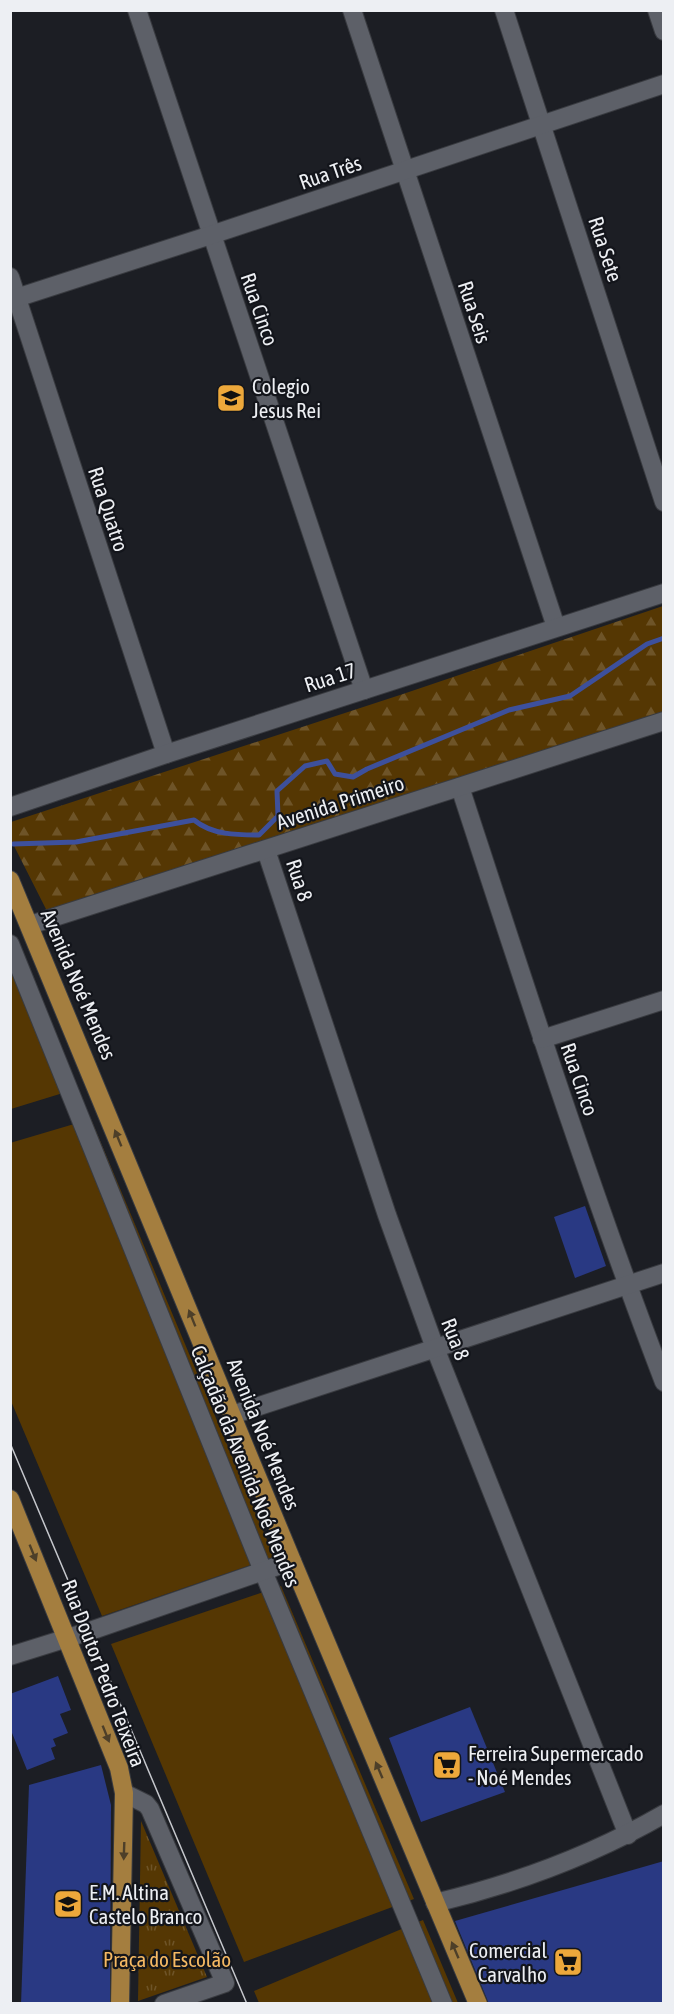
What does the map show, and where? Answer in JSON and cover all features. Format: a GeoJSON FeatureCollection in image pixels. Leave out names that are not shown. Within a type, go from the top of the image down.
{"type":"FeatureCollection","features":[{"type":"Feature","properties":{"kind":"main road","name":"Avenida Noé Mendes"},"geometry":{"type":"LineString","coordinates":[[10,880],[478,2004]]}},
{"type":"Feature","properties":{"kind":"main road","name":"Rua Doutor Pedro Teixeira"},"geometry":{"type":"LineString","coordinates":[[10,1499],[119,1768],[124,1793]]}},
{"type":"Feature","properties":{"kind":"main road"},"geometry":{"type":"LineString","coordinates":[[120,2004],[124,1793]]}},
{"type":"Feature","properties":{"kind":"street","name":"Rua Cinco"},"geometry":{"type":"LineString","coordinates":[[137,10],[364,690]]}},
{"type":"Feature","properties":{"kind":"street","name":"Rua Seis"},"geometry":{"type":"LineString","coordinates":[[352,10],[556,627]]}},
{"type":"Feature","properties":{"kind":"street","name":"Rua Sete"},"geometry":{"type":"LineString","coordinates":[[504,10],[663,502]]}},
{"type":"Feature","properties":{"kind":"street"},"geometry":{"type":"LineString","coordinates":[[657,10],[663,31]]}},
{"type":"Feature","properties":{"kind":"street","name":"Rua Três"},"geometry":{"type":"LineString","coordinates":[[14,299],[212,236],[663,84]]}},
{"type":"Feature","properties":{"kind":"street","name":"Rua Quatro"},"geometry":{"type":"LineString","coordinates":[[10,277],[14,299],[166,754]]}},
{"type":"Feature","properties":{"kind":"street","name":"Rua 17"},"geometry":{"type":"LineString","coordinates":[[10,807],[663,593]]}},
{"type":"Feature","properties":{"kind":"street","name":"Avenida Primeiro"},"geometry":{"type":"LineString","coordinates":[[30,925],[663,721]]}},
{"type":"Feature","properties":{"kind":"street","name":"Rua Cinco"},"geometry":{"type":"LineString","coordinates":[[460,787],[542,1039],[663,1382]]}},
{"type":"Feature","properties":{"kind":"street","name":"Rua 8"},"geometry":{"type":"LineString","coordinates":[[266,850],[383,1203],[435,1348],[628,1835]]}},
{"type":"Feature","properties":{"kind":"street","name":"Calçadão da Avenida Noé Mendes"},"geometry":{"type":"LineString","coordinates":[[10,944],[263,1571],[443,2004]]}},
{"type":"Feature","properties":{"kind":"street"},"geometry":{"type":"LineString","coordinates":[[542,1039],[663,1000]]}},
{"type":"Feature","properties":{"kind":"street"},"geometry":{"type":"LineString","coordinates":[[232,1415],[663,1273]]}},
{"type":"Feature","properties":{"kind":"street"},"geometry":{"type":"LineString","coordinates":[[10,1656],[292,1561]]}},
{"type":"Feature","properties":{"kind":"street","name":"Rua Doutor Pedro Teixeira"},"geometry":{"type":"LineString","coordinates":[[124,1793],[146,1804],[150,1809],[225,1983],[164,2004]]}},
{"type":"Feature","properties":{"kind":"street"},"geometry":{"type":"LineString","coordinates":[[435,1904],[478,1893],[528,1876],[628,1835],[663,1814]]}},
{"type":"Feature","properties":{"kind":"green space"},"geometry":{"type":"Polygon","coordinates":[[[663,606],[663,714],[49,915],[11,840],[11,822],[663,606]]]}},
{"type":"Feature","properties":{"kind":"green space"},"geometry":{"type":"Polygon","coordinates":[[[10,930],[76,1089],[11,1109],[10,1109],[10,930]]]}},
{"type":"Feature","properties":{"kind":"green space"},"geometry":{"type":"Polygon","coordinates":[[[91,1119],[274,1557],[102,1616],[11,1401],[10,1143],[91,1119]]]}},
{"type":"Feature","properties":{"kind":"green space"},"geometry":{"type":"Polygon","coordinates":[[[281,1586],[414,1899],[244,1962],[111,1644],[281,1586]]]}},
{"type":"Feature","properties":{"kind":"green space","name":"Praça do Escolão"},"geometry":{"type":"Polygon","coordinates":[[[141,1821],[207,1977],[138,2001],[141,1821]]]}},
{"type":"Feature","properties":{"kind":"green space"},"geometry":{"type":"Polygon","coordinates":[[[423,1920],[458,2003],[259,2003],[254,1991],[423,1920]]]}},
{"type":"Feature","properties":{"kind":"building"},"geometry":{"type":"Polygon","coordinates":[[[585,1206],[606,1266],[575,1278],[554,1217],[585,1206]]]}},
{"type":"Feature","properties":{"kind":"building"},"geometry":{"type":"Polygon","coordinates":[[[58,1676],[71,1710],[60,1714],[68,1733],[53,1739],[56,1746],[51,1748],[55,1759],[27,1770],[10,1728],[10,1694],[58,1676]]]}},
{"type":"Feature","properties":{"kind":"building","name":"Ferreira Supermercado - Noé Mendes"},"geometry":{"type":"Polygon","coordinates":[[[470,1707],[505,1792],[421,1822],[389,1738],[470,1707]]]}},
{"type":"Feature","properties":{"kind":"building","name":"E.M. Altina Castelo Branco"},"geometry":{"type":"Polygon","coordinates":[[[101,1765],[111,1805],[110,2004],[21,2004],[29,1785],[101,1765]]]}},
{"type":"Feature","properties":{"kind":"building","name":"Comercial Carvalho"},"geometry":{"type":"Polygon","coordinates":[[[664,1861],[664,2004],[489,2004],[455,1921],[664,1861]]]}},
{"type":"Feature","properties":{"kind":"waterway"},"geometry":{"type":"LineString","coordinates":[[13,844],[76,842],[194,820],[217,831],[259,835],[278,816],[277,791],[305,766],[327,761],[335,774],[353,777],[367,769],[509,710],[570,696],[647,644],[664,638]]}},
{"type":"Feature","properties":{"kind":"tram line"},"geometry":{"type":"LineString","coordinates":[[10,1443],[247,2004]]}},
{"type":"Feature","properties":{"kind":"place","name":"Colegio Jesus Rei"},"geometry":{"type":"Point","coordinates":[231,398]}},
{"type":"Feature","properties":{"kind":"place","name":"Ferreira Supermercado - Noé Mendes"},"geometry":{"type":"Point","coordinates":[447,1765]}},
{"type":"Feature","properties":{"kind":"place","name":"E.M. Altina Castelo Branco"},"geometry":{"type":"Point","coordinates":[68,1904]}},
{"type":"Feature","properties":{"kind":"place","name":"Comercial Carvalho"},"geometry":{"type":"Point","coordinates":[568,1962]}}]}
